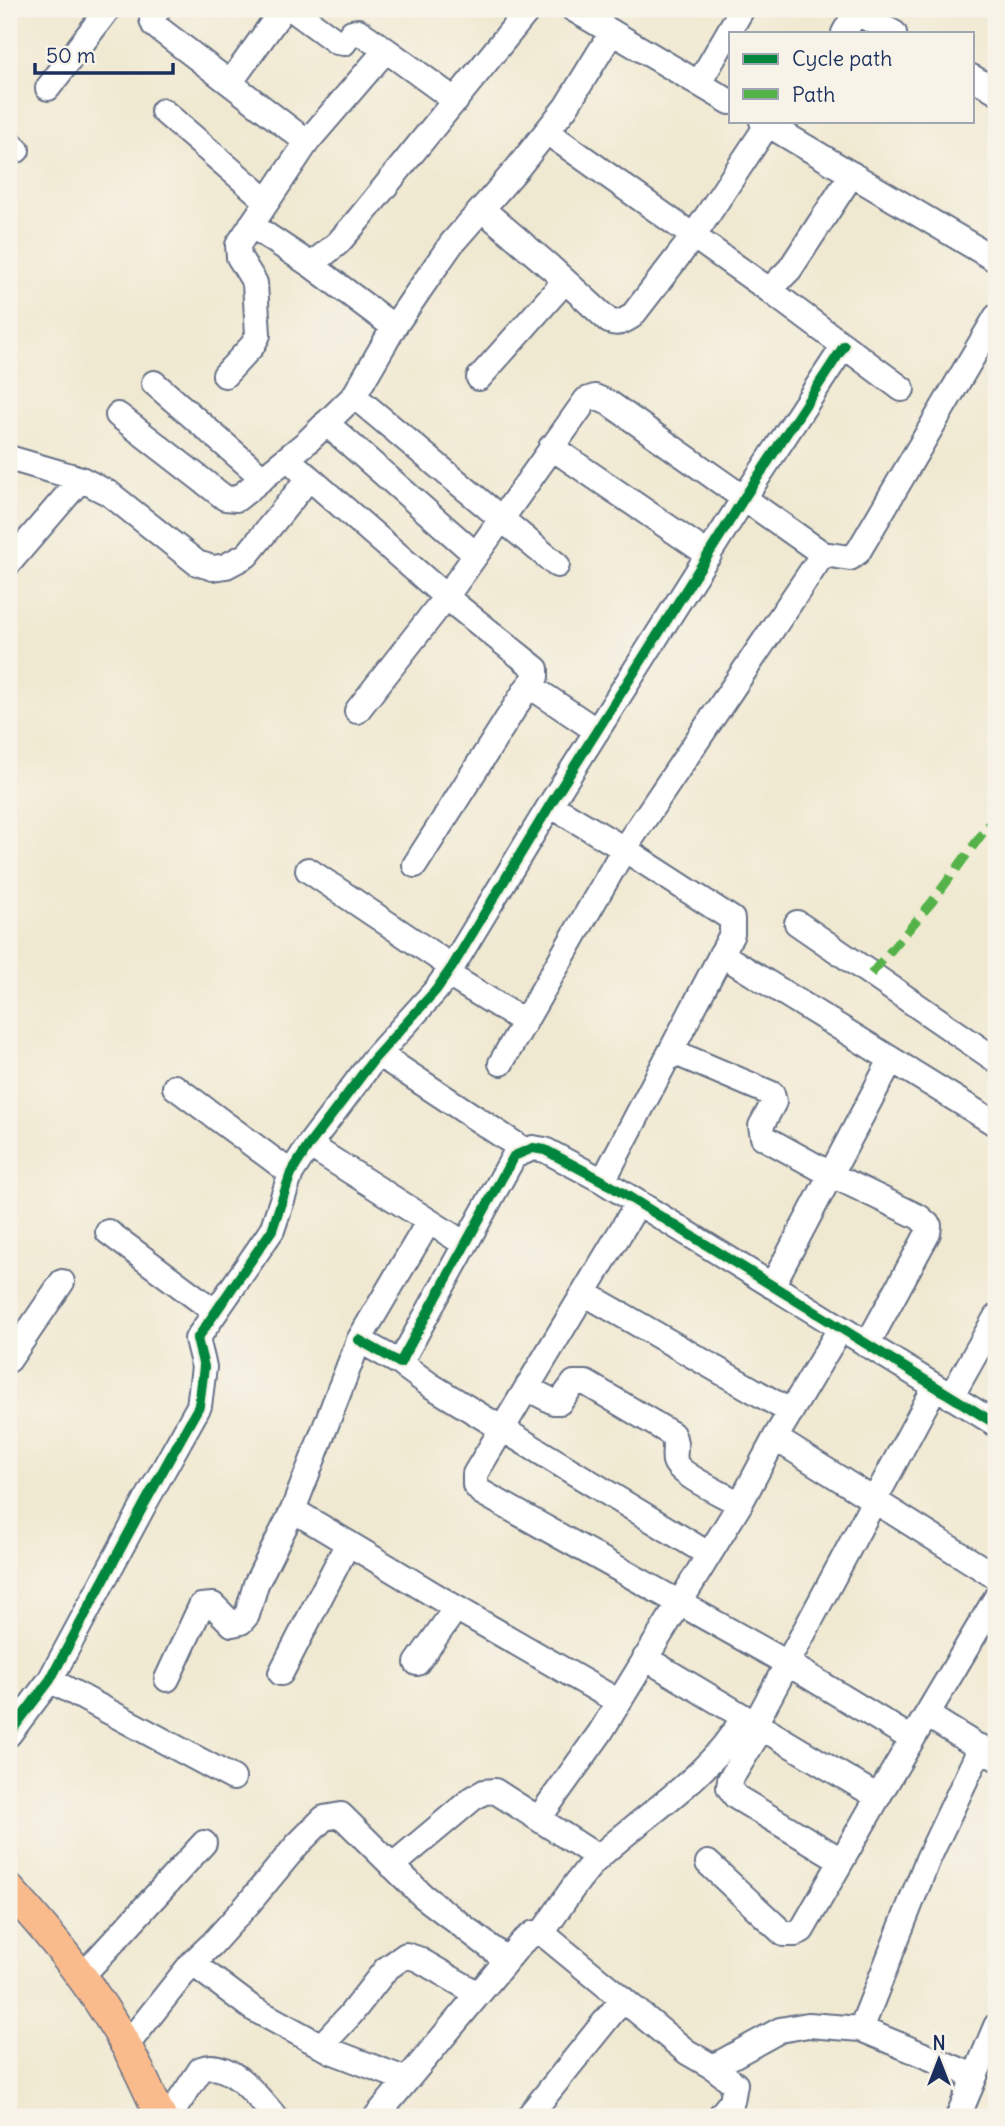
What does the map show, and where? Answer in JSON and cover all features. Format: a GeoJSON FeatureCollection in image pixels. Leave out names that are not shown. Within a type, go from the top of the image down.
{"type":"FeatureCollection","features":[{"type":"Feature","properties":{"kind":"main road"},"geometry":{"type":"LineString","coordinates":[[9,1889],[35,1917],[81,1977],[126,2046],[161,2117]]}},
{"type":"Feature","properties":{"kind":"street"},"geometry":{"type":"LineString","coordinates":[[48,88],[108,9]]}},
{"type":"Feature","properties":{"kind":"street"},"geometry":{"type":"LineString","coordinates":[[230,83],[283,9]]}},
{"type":"Feature","properties":{"kind":"street"},"geometry":{"type":"LineString","coordinates":[[292,9],[337,42],[344,43],[356,31],[387,50],[456,101]]}},
{"type":"Feature","properties":{"kind":"street"},"geometry":{"type":"LineString","coordinates":[[311,265],[338,243],[529,9]]}},
{"type":"Feature","properties":{"kind":"street"},"geometry":{"type":"LineString","coordinates":[[573,9],[729,101]]}},
{"type":"Feature","properties":{"kind":"street"},"geometry":{"type":"LineString","coordinates":[[699,83],[741,9]]}},
{"type":"Feature","properties":{"kind":"street"},"geometry":{"type":"LineString","coordinates":[[154,10],[154,25],[307,142]]}},
{"type":"Feature","properties":{"kind":"street"},"geometry":{"type":"LineString","coordinates":[[850,18],[891,32]]}},
{"type":"Feature","properties":{"kind":"street"},"geometry":{"type":"LineString","coordinates":[[118,415],[225,498],[237,499],[287,459],[354,396],[394,327],[452,243],[566,107],[612,32]]}},
{"type":"Feature","properties":{"kind":"street"},"geometry":{"type":"LineString","coordinates":[[225,375],[252,346],[258,335],[255,283],[239,257],[237,250],[240,241],[307,142],[387,50]]}},
{"type":"Feature","properties":{"kind":"street"},"geometry":{"type":"LineString","coordinates":[[974,78],[996,91]]}},
{"type":"Feature","properties":{"kind":"street"},"geometry":{"type":"LineString","coordinates":[[163,111],[267,201]]}},
{"type":"Feature","properties":{"kind":"street"},"geometry":{"type":"LineString","coordinates":[[482,209],[609,321],[621,323],[632,316],[778,125],[852,174],[996,260]]}},
{"type":"Feature","properties":{"kind":"street"},"geometry":{"type":"LineString","coordinates":[[547,132],[769,290],[902,389]]}},
{"type":"Feature","properties":{"kind":"street"},"geometry":{"type":"LineString","coordinates":[[769,290],[790,269],[852,174]]}},
{"type":"Feature","properties":{"kind":"street"},"geometry":{"type":"LineString","coordinates":[[251,225],[311,265],[394,327]]}},
{"type":"Feature","properties":{"kind":"street"},"geometry":{"type":"LineString","coordinates":[[479,378],[565,281]]}},
{"type":"Feature","properties":{"kind":"street"},"geometry":{"type":"LineString","coordinates":[[357,711],[446,597],[586,400],[595,397],[610,403],[823,554],[850,558],[858,552],[996,317]]}},
{"type":"Feature","properties":{"kind":"street"},"geometry":{"type":"LineString","coordinates":[[9,1734],[50,1680],[199,1406],[204,1367],[197,1339],[272,1230],[291,1173],[374,1059],[436,990],[449,971],[550,805],[744,498],[844,346]]}},
{"type":"Feature","properties":{"kind":"street"},"geometry":{"type":"LineString","coordinates":[[154,383],[263,478]]}},
{"type":"Feature","properties":{"kind":"street"},"geometry":{"type":"LineString","coordinates":[[354,396],[557,565]]}},
{"type":"Feature","properties":{"kind":"street"},"geometry":{"type":"LineString","coordinates":[[326,423],[476,555]]}},
{"type":"Feature","properties":{"kind":"street"},"geometry":{"type":"LineString","coordinates":[[551,447],[709,555]]}},
{"type":"Feature","properties":{"kind":"street"},"geometry":{"type":"LineString","coordinates":[[9,458],[81,480],[110,494],[197,564],[213,568],[226,566],[247,555],[309,478]]}},
{"type":"Feature","properties":{"kind":"street"},"geometry":{"type":"LineString","coordinates":[[287,459],[446,597],[536,669],[536,677],[415,864]]}},
{"type":"Feature","properties":{"kind":"street"},"geometry":{"type":"LineString","coordinates":[[9,563],[81,480]]}},
{"type":"Feature","properties":{"kind":"street"},"geometry":{"type":"LineString","coordinates":[[501,1063],[624,849],[823,554]]}},
{"type":"Feature","properties":{"kind":"street"},"geometry":{"type":"LineString","coordinates":[[527,688],[536,690],[597,731]]}},
{"type":"Feature","properties":{"kind":"street"},"geometry":{"type":"LineString","coordinates":[[550,805],[732,919],[732,934],[603,1181]]}},
{"type":"Feature","properties":{"kind":"street"},"geometry":{"type":"LineString","coordinates":[[308,870],[525,1022]]}},
{"type":"Feature","properties":{"kind":"street"},"geometry":{"type":"LineString","coordinates":[[797,923],[996,1060]]}},
{"type":"Feature","properties":{"kind":"street"},"geometry":{"type":"LineString","coordinates":[[721,954],[996,1123]]}},
{"type":"Feature","properties":{"kind":"street"},"geometry":{"type":"LineString","coordinates":[[671,1051],[772,1094],[774,1102],[761,1126],[763,1137],[832,1175],[919,1217],[929,1226],[928,1233],[867,1345]]}},
{"type":"Feature","properties":{"kind":"street"},"geometry":{"type":"LineString","coordinates":[[374,1059],[386,1059],[524,1150]]}},
{"type":"Feature","properties":{"kind":"street"},"geometry":{"type":"LineString","coordinates":[[772,1286],[891,1060]]}},
{"type":"Feature","properties":{"kind":"street"},"geometry":{"type":"LineString","coordinates":[[176,1087],[291,1173]]}},
{"type":"Feature","properties":{"kind":"street"},"geometry":{"type":"LineString","coordinates":[[309,1145],[465,1244]]}},
{"type":"Feature","properties":{"kind":"street"},"geometry":{"type":"LineString","coordinates":[[400,1363],[514,1156],[533,1148],[545,1150],[603,1181],[996,1424]]}},
{"type":"Feature","properties":{"kind":"street"},"geometry":{"type":"LineString","coordinates":[[638,1203],[475,1474],[475,1485],[481,1492],[679,1601],[912,1739]]}},
{"type":"Feature","properties":{"kind":"street"},"geometry":{"type":"LineString","coordinates":[[167,1679],[201,1606],[213,1605],[232,1624],[242,1622],[247,1615],[256,1584],[293,1510],[359,1340],[429,1221]]}},
{"type":"Feature","properties":{"kind":"street"},"geometry":{"type":"LineString","coordinates":[[108,1232],[214,1311]]}},
{"type":"Feature","properties":{"kind":"street"},"geometry":{"type":"LineString","coordinates":[[9,1360],[62,1282]]}},
{"type":"Feature","properties":{"kind":"street"},"geometry":{"type":"LineString","coordinates":[[584,1293],[791,1412]]}},
{"type":"Feature","properties":{"kind":"street"},"geometry":{"type":"LineString","coordinates":[[841,1860],[736,1797],[732,1792],[730,1780],[754,1723],[873,1502],[943,1392],[996,1317]]}},
{"type":"Feature","properties":{"kind":"street"},"geometry":{"type":"LineString","coordinates":[[539,1818],[600,1733],[740,1504],[775,1438],[840,1329]]}},
{"type":"Feature","properties":{"kind":"street"},"geometry":{"type":"LineString","coordinates":[[359,1340],[708,1554]]}},
{"type":"Feature","properties":{"kind":"street"},"geometry":{"type":"LineString","coordinates":[[527,1388],[554,1402],[560,1402],[574,1383],[586,1383],[672,1434],[676,1447],[675,1460],[683,1471],[740,1504]]}},
{"type":"Feature","properties":{"kind":"street"},"geometry":{"type":"LineString","coordinates":[[775,1438],[996,1577]]}},
{"type":"Feature","properties":{"kind":"street"},"geometry":{"type":"LineString","coordinates":[[293,1510],[619,1702]]}},
{"type":"Feature","properties":{"kind":"street"},"geometry":{"type":"LineString","coordinates":[[281,1673],[348,1543]]}},
{"type":"Feature","properties":{"kind":"street"},"geometry":{"type":"LineString","coordinates":[[708,1863],[784,1934],[795,1934],[802,1930],[996,1598]]}},
{"type":"Feature","properties":{"kind":"street"},"geometry":{"type":"LineString","coordinates":[[417,1663],[456,1608]]}},
{"type":"Feature","properties":{"kind":"street"},"geometry":{"type":"LineString","coordinates":[[645,1658],[878,1797]]}},
{"type":"Feature","properties":{"kind":"street"},"geometry":{"type":"LineString","coordinates":[[50,1680],[233,1778]]}},
{"type":"Feature","properties":{"kind":"street"},"geometry":{"type":"LineString","coordinates":[[860,2029],[928,1858],[989,1753],[926,1715]]}},
{"type":"Feature","properties":{"kind":"street"},"geometry":{"type":"LineString","coordinates":[[542,1933],[598,1857],[706,1768],[732,1737],[754,1723]]}},
{"type":"Feature","properties":{"kind":"street"},"geometry":{"type":"LineString","coordinates":[[392,1866],[472,1799],[484,1792],[495,1791],[598,1857]]}},
{"type":"Feature","properties":{"kind":"street"},"geometry":{"type":"LineString","coordinates":[[126,2046],[192,1963],[248,1904],[296,1845],[324,1818],[341,1815],[423,1895],[507,1960]]}},
{"type":"Feature","properties":{"kind":"street"},"geometry":{"type":"LineString","coordinates":[[81,1977],[204,1843]]}},
{"type":"Feature","properties":{"kind":"street"},"geometry":{"type":"LineString","coordinates":[[376,2117],[522,1942],[534,1933],[542,1933],[687,2052],[735,2084],[732,2101],[719,2117]]}},
{"type":"Feature","properties":{"kind":"street"},"geometry":{"type":"LineString","coordinates":[[321,2046],[350,2015],[386,1969],[406,1955],[418,1959],[478,1994]]}},
{"type":"Feature","properties":{"kind":"street"},"geometry":{"type":"LineString","coordinates":[[192,1963],[252,2008],[321,2046],[407,2080]]}},
{"type":"Feature","properties":{"kind":"street"},"geometry":{"type":"LineString","coordinates":[[528,2117],[623,1999]]}},
{"type":"Feature","properties":{"kind":"street"},"geometry":{"type":"LineString","coordinates":[[713,2067],[780,2030],[808,2025],[860,2029],[974,2076]]}},
{"type":"Feature","properties":{"kind":"street"},"geometry":{"type":"LineString","coordinates":[[958,2117],[996,2026]]}},
{"type":"Feature","properties":{"kind":"street"},"geometry":{"type":"LineString","coordinates":[[169,2117],[201,2069],[210,2065],[225,2070],[249,2087],[275,2117]]}},
{"type":"Feature","properties":{"kind":"marked path"},"geometry":{"type":"LineString","coordinates":[[871,974],[932,902],[996,815]]}},
{"type":"Feature","properties":{"kind":"cycle path"},"geometry":{"type":"LineString","coordinates":[[9,1734],[50,1680],[199,1406],[204,1367],[197,1339],[272,1230],[291,1173],[374,1059],[436,990],[452,967],[550,805],[744,498],[844,346]]}},
{"type":"Feature","properties":{"kind":"cycle path"},"geometry":{"type":"LineString","coordinates":[[359,1340],[400,1363],[514,1156],[533,1148],[545,1150],[603,1181],[996,1424]]}}]}
